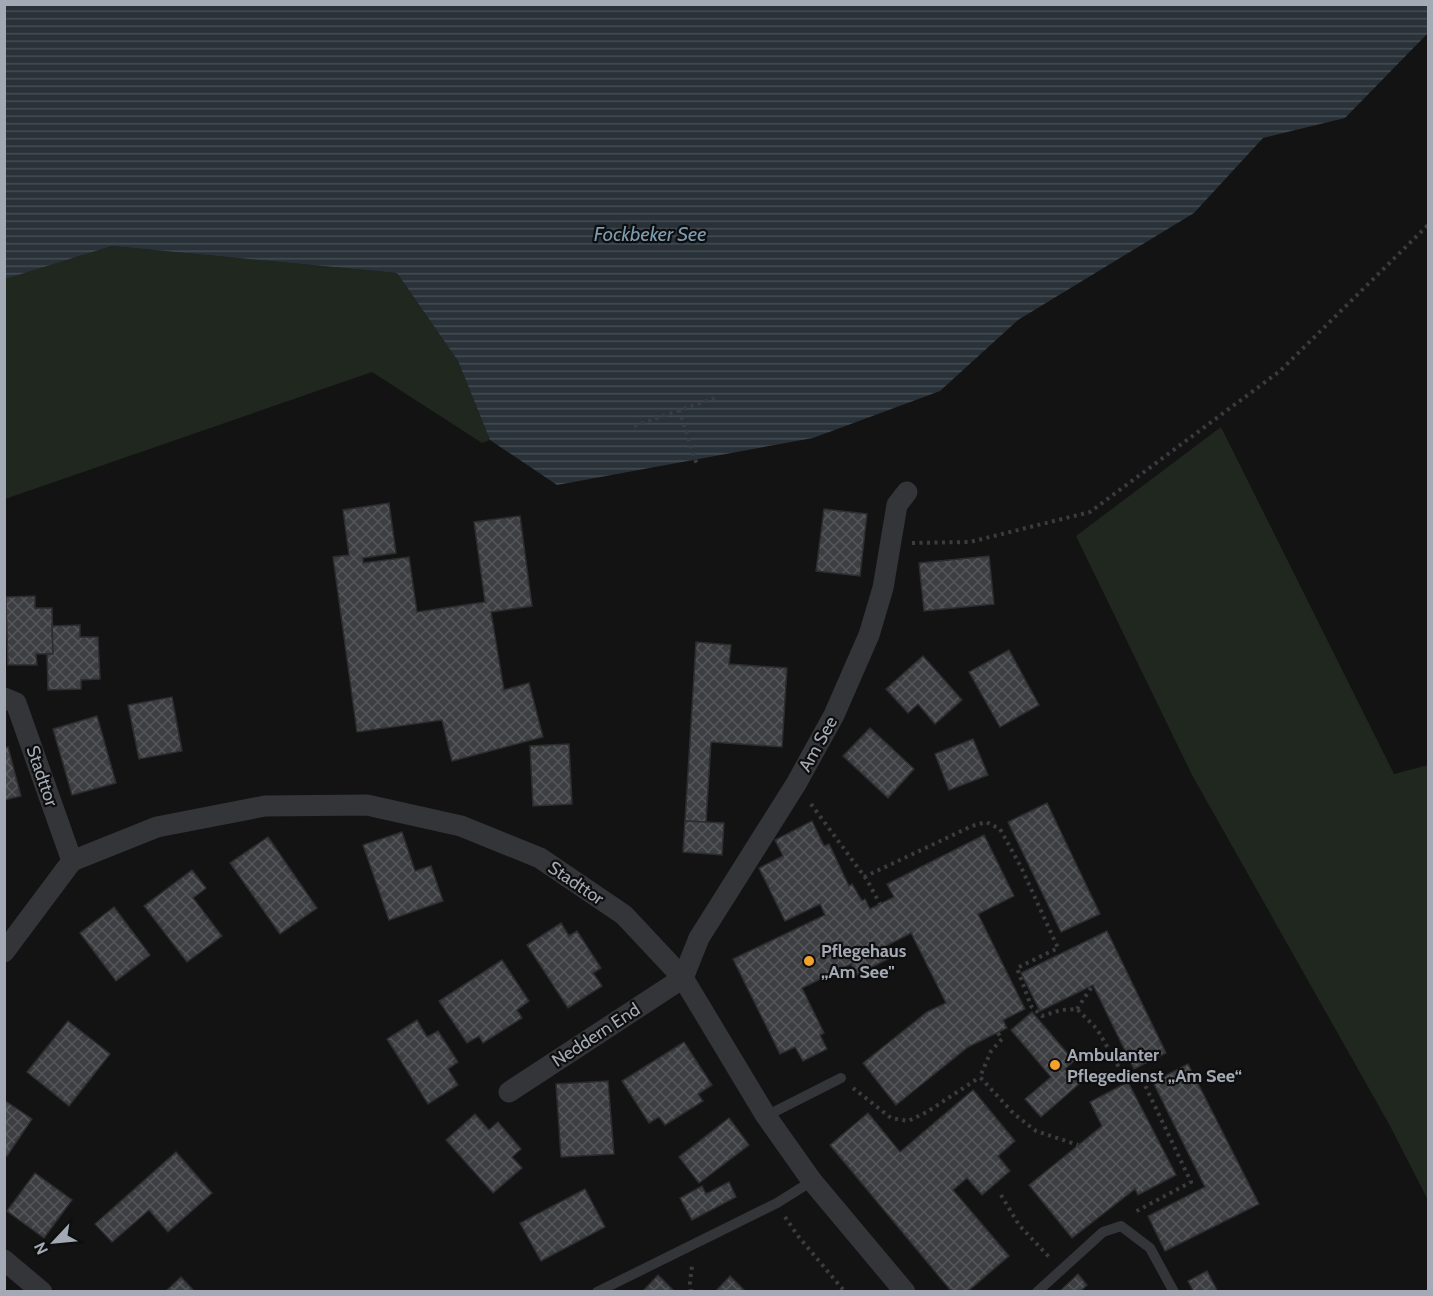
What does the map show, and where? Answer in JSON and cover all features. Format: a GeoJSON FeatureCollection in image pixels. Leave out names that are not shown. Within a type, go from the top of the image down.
{"type":"FeatureCollection","features":[{"type":"Feature","properties":{"kind":"street","name":"Am See"},"geometry":{"type":"LineString","coordinates":[[683,978],[699,938],[796,784],[834,715],[869,635],[883,588],[897,505],[907,492]]}},
{"type":"Feature","properties":{"kind":"street","name":"Stadttor"},"geometry":{"type":"LineString","coordinates":[[4,698],[16,703],[72,861],[157,826],[265,806],[367,805],[461,826],[540,858],[624,915],[683,978],[766,1116],[812,1181],[905,1292]]}},
{"type":"Feature","properties":{"kind":"street"},"geometry":{"type":"LineString","coordinates":[[4,952],[72,861]]}},
{"type":"Feature","properties":{"kind":"street","name":"Neddern End"},"geometry":{"type":"LineString","coordinates":[[509,1092],[683,978]]}},
{"type":"Feature","properties":{"kind":"street"},"geometry":{"type":"LineString","coordinates":[[4,1260],[42,1292]]}},
{"type":"Feature","properties":{"kind":"lane"},"geometry":{"type":"LineString","coordinates":[[766,1116],[841,1078]]}},
{"type":"Feature","properties":{"kind":"lane"},"geometry":{"type":"LineString","coordinates":[[597,1292],[777,1203],[812,1181]]}},
{"type":"Feature","properties":{"kind":"lane"},"geometry":{"type":"LineString","coordinates":[[1037,1292],[1103,1232],[1121,1226],[1150,1248],[1174,1292]]}},
{"type":"Feature","properties":{"kind":"path"},"geometry":{"type":"LineString","coordinates":[[891,541],[927,544],[970,542],[1090,512],[1280,370],[1428,225]]}},
{"type":"Feature","properties":{"kind":"path"},"geometry":{"type":"LineString","coordinates":[[634,426],[718,397]]}},
{"type":"Feature","properties":{"kind":"path"},"geometry":{"type":"LineString","coordinates":[[679,410],[697,465]]}},
{"type":"Feature","properties":{"kind":"path"},"geometry":{"type":"LineString","coordinates":[[796,784],[864,877],[880,904]]}},
{"type":"Feature","properties":{"kind":"path"},"geometry":{"type":"LineString","coordinates":[[864,877],[972,826],[986,822],[1000,829],[1021,867],[1058,948],[1017,968],[1031,1006],[1042,1016],[1061,1010],[1077,1009],[1097,1029],[1120,1069],[1143,1082],[1191,1182],[1132,1214],[1121,1226]]}},
{"type":"Feature","properties":{"kind":"path"},"geometry":{"type":"LineString","coordinates":[[1077,1009],[1093,985]]}},
{"type":"Feature","properties":{"kind":"path"},"geometry":{"type":"LineString","coordinates":[[841,1078],[891,1118],[908,1121],[927,1112],[980,1077],[991,1051],[1002,1039],[998,1033]]}},
{"type":"Feature","properties":{"kind":"path"},"geometry":{"type":"LineString","coordinates":[[980,1077],[1014,1114],[1036,1131],[1078,1145]]}},
{"type":"Feature","properties":{"kind":"path"},"geometry":{"type":"LineString","coordinates":[[1001,1195],[1019,1225],[1060,1270]]}},
{"type":"Feature","properties":{"kind":"path"},"geometry":{"type":"LineString","coordinates":[[777,1203],[798,1236],[845,1292]]}},
{"type":"Feature","properties":{"kind":"shaded area"},"geometry":{"type":"Polygon","coordinates":[[[112,246],[397,273],[458,361],[490,440],[482,443],[372,372],[5,499],[4,279],[112,246]]]}},
{"type":"Feature","properties":{"kind":"shaded area"},"geometry":{"type":"Polygon","coordinates":[[[1221,427],[1394,774],[1428,765],[1428,1200],[1389,1124],[1192,775],[1076,536],[1221,427]]]}},
{"type":"Feature","properties":{"kind":"water","name":"Fockbeker See"},"geometry":{"type":"Polygon","coordinates":[[[5,4],[1428,4],[1428,33],[1345,118],[1263,138],[1194,213],[1018,320],[940,391],[813,438],[557,485],[490,440],[458,361],[397,273],[112,246],[5,279],[5,4]]]}},
{"type":"Feature","properties":{"kind":"building"},"geometry":{"type":"Polygon","coordinates":[[[389,503],[396,553],[363,558],[363,563],[409,557],[417,612],[485,602],[474,522],[520,516],[532,606],[491,612],[504,690],[529,683],[543,737],[452,761],[442,720],[357,732],[333,557],[349,555],[343,510],[389,503]]]}},
{"type":"Feature","properties":{"kind":"building"},"geometry":{"type":"Polygon","coordinates":[[[824,509],[867,514],[860,576],[816,571],[824,509]]]}},
{"type":"Feature","properties":{"kind":"building"},"geometry":{"type":"Polygon","coordinates":[[[989,556],[994,604],[924,611],[919,563],[989,556]]]}},
{"type":"Feature","properties":{"kind":"building"},"geometry":{"type":"Polygon","coordinates":[[[35,596],[35,608],[52,608],[53,654],[36,654],[37,665],[8,665],[6,597],[35,596]]]}},
{"type":"Feature","properties":{"kind":"building"},"geometry":{"type":"Polygon","coordinates":[[[80,625],[80,637],[98,637],[100,679],[81,680],[81,689],[48,690],[47,654],[53,654],[52,626],[80,625]]]}},
{"type":"Feature","properties":{"kind":"building"},"geometry":{"type":"Polygon","coordinates":[[[696,642],[731,645],[729,664],[787,668],[782,747],[711,742],[706,822],[685,821],[696,642]]]}},
{"type":"Feature","properties":{"kind":"building"},"geometry":{"type":"Polygon","coordinates":[[[1009,650],[1039,705],[1000,727],[969,672],[1009,650]]]}},
{"type":"Feature","properties":{"kind":"building"},"geometry":{"type":"Polygon","coordinates":[[[923,656],[962,700],[935,724],[918,704],[908,713],[886,689],[923,656]]]}},
{"type":"Feature","properties":{"kind":"building"},"geometry":{"type":"Polygon","coordinates":[[[172,697],[182,751],[139,759],[128,705],[172,697]]]}},
{"type":"Feature","properties":{"kind":"building"},"geometry":{"type":"Polygon","coordinates":[[[97,716],[116,783],[72,795],[53,729],[97,716]]]}},
{"type":"Feature","properties":{"kind":"building"},"geometry":{"type":"Polygon","coordinates":[[[870,728],[914,769],[888,798],[843,756],[870,728]]]}},
{"type":"Feature","properties":{"kind":"building"},"geometry":{"type":"Polygon","coordinates":[[[973,739],[988,775],[949,790],[935,754],[973,739]]]}},
{"type":"Feature","properties":{"kind":"building"},"geometry":{"type":"Polygon","coordinates":[[[569,744],[572,804],[533,806],[530,746],[569,744]]]}},
{"type":"Feature","properties":{"kind":"building"},"geometry":{"type":"Polygon","coordinates":[[[8,747],[21,796],[4,800],[4,748],[8,747]]]}},
{"type":"Feature","properties":{"kind":"building"},"geometry":{"type":"Polygon","coordinates":[[[1047,803],[1100,914],[1061,932],[1008,822],[1047,803]]]}},
{"type":"Feature","properties":{"kind":"building"},"geometry":{"type":"Polygon","coordinates":[[[685,821],[724,823],[722,855],[683,852],[685,821]]]}},
{"type":"Feature","properties":{"kind":"building","name":"Pflegehaus „Am See\""},"geometry":{"type":"Polygon","coordinates":[[[812,821],[824,846],[829,844],[849,886],[852,884],[862,901],[865,899],[870,909],[894,897],[887,884],[984,835],[1014,896],[978,914],[1025,1009],[1003,1020],[1007,1028],[968,1047],[896,1105],[863,1063],[927,1012],[946,1003],[911,933],[884,947],[890,958],[856,975],[851,964],[802,988],[824,1033],[820,1035],[827,1049],[803,1061],[795,1047],[780,1054],[733,959],[825,915],[820,904],[785,921],[759,868],[783,856],[775,840],[812,821]]]}},
{"type":"Feature","properties":{"kind":"building"},"geometry":{"type":"Polygon","coordinates":[[[402,832],[415,871],[431,866],[443,901],[389,920],[363,845],[402,832]]]}},
{"type":"Feature","properties":{"kind":"building"},"geometry":{"type":"Polygon","coordinates":[[[268,837],[317,908],[280,934],[230,863],[268,837]]]}},
{"type":"Feature","properties":{"kind":"building"},"geometry":{"type":"Polygon","coordinates":[[[192,870],[206,888],[193,898],[222,936],[187,962],[144,906],[192,870]]]}},
{"type":"Feature","properties":{"kind":"building"},"geometry":{"type":"Polygon","coordinates":[[[114,907],[150,955],[116,981],[80,933],[114,907]]]}},
{"type":"Feature","properties":{"kind":"building"},"geometry":{"type":"Polygon","coordinates":[[[561,923],[569,936],[577,931],[601,968],[593,973],[602,986],[568,1008],[527,945],[561,923]]]}},
{"type":"Feature","properties":{"kind":"building"},"geometry":{"type":"Polygon","coordinates":[[[1107,931],[1166,1053],[1134,1069],[1093,985],[1040,1011],[1021,973],[1107,931]]]}},
{"type":"Feature","properties":{"kind":"building"},"geometry":{"type":"Polygon","coordinates":[[[502,960],[529,1001],[517,1010],[522,1018],[483,1043],[479,1036],[467,1043],[439,1001],[502,960]]]}},
{"type":"Feature","properties":{"kind":"building","name":"Ambulanter Pflegedienst „Am See“"},"geometry":{"type":"Polygon","coordinates":[[[1032,1012],[1074,1061],[1065,1069],[1079,1084],[1041,1117],[1025,1099],[1051,1077],[1011,1030],[1032,1012]]]}},
{"type":"Feature","properties":{"kind":"building"},"geometry":{"type":"Polygon","coordinates":[[[417,1020],[427,1037],[438,1031],[458,1062],[448,1069],[458,1085],[428,1104],[387,1039],[417,1020]]]}},
{"type":"Feature","properties":{"kind":"building"},"geometry":{"type":"Polygon","coordinates":[[[68,1021],[110,1054],[69,1106],[27,1072],[68,1021]]]}},
{"type":"Feature","properties":{"kind":"building"},"geometry":{"type":"Polygon","coordinates":[[[684,1042],[712,1085],[698,1094],[703,1101],[665,1125],[659,1117],[649,1123],[622,1081],[684,1042]]]}},
{"type":"Feature","properties":{"kind":"building"},"geometry":{"type":"Polygon","coordinates":[[[1188,1064],[1259,1204],[1165,1251],[1148,1216],[1205,1187],[1153,1082],[1188,1064]]]}},
{"type":"Feature","properties":{"kind":"building"},"geometry":{"type":"Polygon","coordinates":[[[608,1081],[614,1154],[561,1157],[556,1084],[608,1081]]]}},
{"type":"Feature","properties":{"kind":"building"},"geometry":{"type":"Polygon","coordinates":[[[1128,1082],[1176,1175],[1138,1195],[1135,1189],[1072,1238],[1029,1185],[1102,1126],[1090,1102],[1128,1082]]]}},
{"type":"Feature","properties":{"kind":"building"},"geometry":{"type":"Polygon","coordinates":[[[973,1090],[1015,1141],[998,1156],[1010,1171],[982,1195],[967,1178],[953,1190],[1009,1256],[967,1292],[952,1292],[830,1145],[868,1113],[900,1152],[973,1090]]]}},
{"type":"Feature","properties":{"kind":"building"},"geometry":{"type":"Polygon","coordinates":[[[4,1100],[32,1119],[7,1156],[4,1154],[4,1100]]]}},
{"type":"Feature","properties":{"kind":"building"},"geometry":{"type":"Polygon","coordinates":[[[475,1114],[489,1130],[498,1122],[521,1149],[512,1157],[522,1168],[493,1193],[446,1140],[475,1114]]]}},
{"type":"Feature","properties":{"kind":"building"},"geometry":{"type":"Polygon","coordinates":[[[729,1118],[749,1145],[699,1183],[679,1157],[729,1118]]]}},
{"type":"Feature","properties":{"kind":"building"},"geometry":{"type":"Polygon","coordinates":[[[176,1152],[212,1193],[168,1232],[149,1210],[112,1242],[95,1224],[176,1152]]]}},
{"type":"Feature","properties":{"kind":"building"},"geometry":{"type":"Polygon","coordinates":[[[35,1173],[72,1200],[44,1238],[7,1211],[35,1173]]]}},
{"type":"Feature","properties":{"kind":"building"},"geometry":{"type":"Polygon","coordinates":[[[729,1182],[736,1197],[692,1220],[680,1198],[702,1186],[706,1194],[729,1182]]]}},
{"type":"Feature","properties":{"kind":"building"},"geometry":{"type":"Polygon","coordinates":[[[585,1189],[605,1227],[541,1261],[520,1223],[585,1189]]]}},
{"type":"Feature","properties":{"kind":"building"},"geometry":{"type":"Polygon","coordinates":[[[1207,1271],[1218,1292],[1194,1292],[1188,1281],[1207,1271]]]}},
{"type":"Feature","properties":{"kind":"building"},"geometry":{"type":"Polygon","coordinates":[[[1078,1274],[1087,1285],[1080,1292],[1059,1292],[1078,1274]]]}},
{"type":"Feature","properties":{"kind":"building"},"geometry":{"type":"Polygon","coordinates":[[[658,1275],[675,1292],[642,1292],[658,1275]]]}},
{"type":"Feature","properties":{"kind":"building"},"geometry":{"type":"Polygon","coordinates":[[[730,1276],[746,1292],[715,1292],[730,1276]]]}},
{"type":"Feature","properties":{"kind":"building"},"geometry":{"type":"Polygon","coordinates":[[[181,1277],[195,1292],[165,1292],[181,1277]]]}},
{"type":"Feature","properties":{"kind":"place","name":"Pflegehaus „Am See\""},"geometry":{"type":"Point","coordinates":[809,961]}},
{"type":"Feature","properties":{"kind":"place","name":"Ambulanter Pflegedienst „Am See“"},"geometry":{"type":"Point","coordinates":[1055,1065]}}]}
